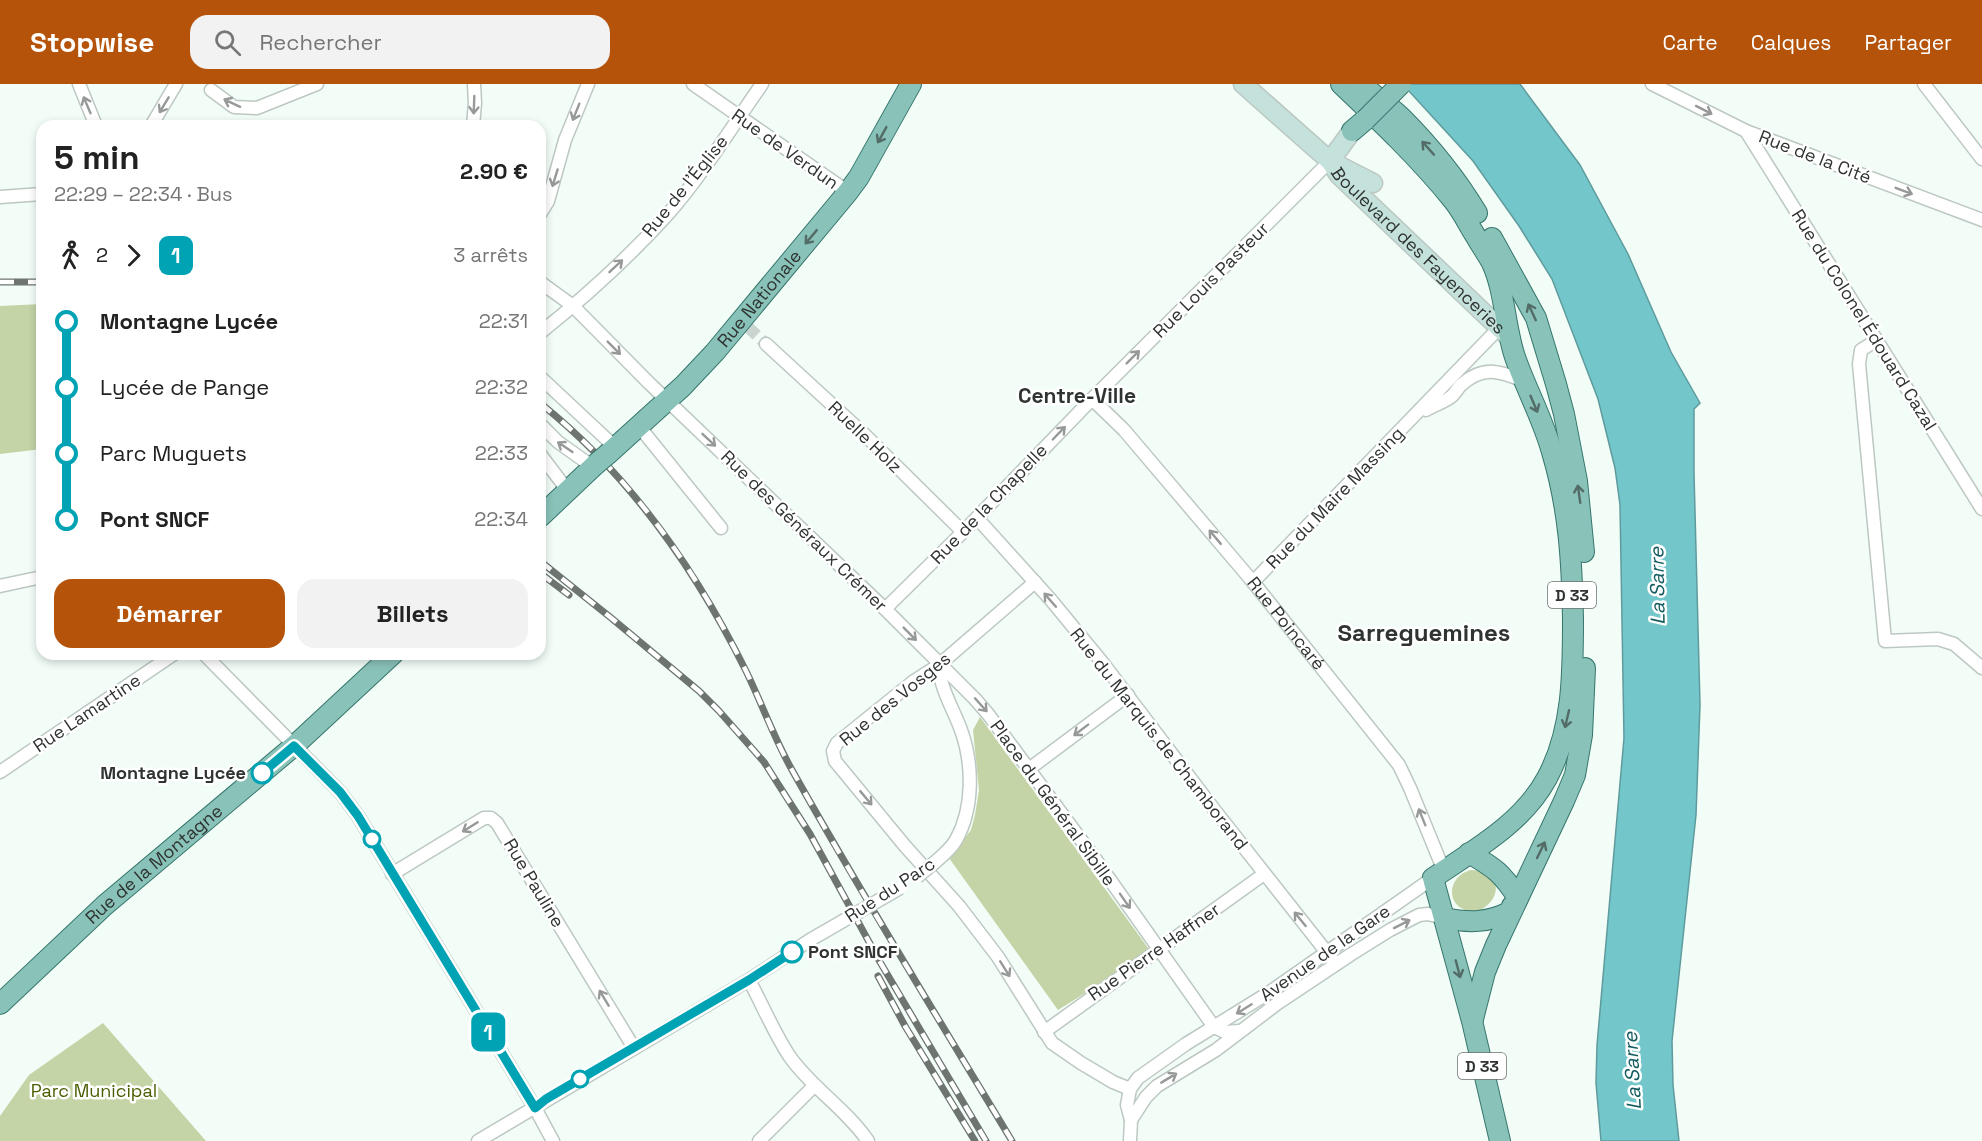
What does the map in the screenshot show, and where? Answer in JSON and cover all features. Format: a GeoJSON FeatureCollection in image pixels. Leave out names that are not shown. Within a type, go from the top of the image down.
{"type":"FeatureCollection","features":[{"type":"Feature","properties":{"kind":"main road","name":"Rue Nationale"},"geometry":{"type":"LineString","coordinates":[[666,400],[744,324],[848,192],[859,177],[911,84]]}},
{"type":"Feature","properties":{"kind":"main road","name":"D 33"},"geometry":{"type":"LineString","coordinates":[[1341,84],[1388,128],[1455,202],[1492,264],[1506,326]]}},
{"type":"Feature","properties":{"kind":"main road","name":"D 33"},"geometry":{"type":"LineString","coordinates":[[1361,84],[1401,117],[1440,161],[1466,194],[1517,281],[1536,318],[1551,367],[1572,450],[1581,512],[1585,575],[1585,702],[1575,775],[1510,906],[1485,972],[1472,1021]]}},
{"type":"Feature","properties":{"kind":"main road"},"geometry":{"type":"LineString","coordinates":[[1359,126],[1401,84]]}},
{"type":"Feature","properties":{"kind":"main road","name":"Boulevard des Fayenceries"},"geometry":{"type":"LineString","coordinates":[[1469,853],[1520,814],[1539,790],[1555,760],[1570,704],[1573,656],[1572,562],[1562,485],[1552,449],[1524,381],[1506,326]]}},
{"type":"Feature","properties":{"kind":"main road"},"geometry":{"type":"LineString","coordinates":[[546,511],[666,400]]}},
{"type":"Feature","properties":{"kind":"main road","name":"Rue de la Montagne"},"geometry":{"type":"LineString","coordinates":[[0,1004],[105,904],[294,746],[387,660]]}},
{"type":"Feature","properties":{"kind":"main road","name":"D 33"},"geometry":{"type":"LineString","coordinates":[[1469,853],[1439,874],[1444,918],[1472,1021],[1500,1141]]}},
{"type":"Feature","properties":{"kind":"main road"},"geometry":{"type":"LineString","coordinates":[[1444,918],[1465,922],[1485,921],[1510,906],[1496,868],[1469,853]]}},
{"type":"Feature","properties":{"kind":"street"},"geometry":{"type":"LineString","coordinates":[[79,84],[94,120]]}},
{"type":"Feature","properties":{"kind":"street"},"geometry":{"type":"LineString","coordinates":[[155,120],[176,84]]}},
{"type":"Feature","properties":{"kind":"street"},"geometry":{"type":"LineString","coordinates":[[211,90],[234,107],[256,108],[317,84]]}},
{"type":"Feature","properties":{"kind":"street"},"geometry":{"type":"LineString","coordinates":[[474,84],[474,120]]}},
{"type":"Feature","properties":{"kind":"street"},"geometry":{"type":"LineString","coordinates":[[546,204],[565,140],[588,84]]}},
{"type":"Feature","properties":{"kind":"street","name":"Rue de Verdun"},"geometry":{"type":"LineString","coordinates":[[693,84],[848,192]]}},
{"type":"Feature","properties":{"kind":"street","name":"Rue de l'Église"},"geometry":{"type":"LineString","coordinates":[[546,328],[573,306],[669,213],[762,84]]}},
{"type":"Feature","properties":{"kind":"street"},"geometry":{"type":"LineString","coordinates":[[1243,84],[1330,161],[1373,183]]}},
{"type":"Feature","properties":{"kind":"street","name":"Rue de la Cité"},"geometry":{"type":"LineString","coordinates":[[1652,84],[1746,131],[1982,220]]}},
{"type":"Feature","properties":{"kind":"street"},"geometry":{"type":"LineString","coordinates":[[1924,84],[1982,159]]}},
{"type":"Feature","properties":{"kind":"street"},"geometry":{"type":"LineString","coordinates":[[1330,161],[1359,126]]}},
{"type":"Feature","properties":{"kind":"street","name":"Rue du Colonel Édouard Cazal"},"geometry":{"type":"LineString","coordinates":[[1746,131],[1982,509]]}},
{"type":"Feature","properties":{"kind":"street","name":"Boulevard des Fayenceries"},"geometry":{"type":"LineString","coordinates":[[1330,161],[1339,175],[1506,326]]}},
{"type":"Feature","properties":{"kind":"street","name":"Rue Louis Pasteur"},"geometry":{"type":"LineString","coordinates":[[1092,399],[1330,161]]}},
{"type":"Feature","properties":{"kind":"street"},"geometry":{"type":"LineString","coordinates":[[0,197],[36,194]]}},
{"type":"Feature","properties":{"kind":"street","name":"Rue des Généraux Crémer"},"geometry":{"type":"LineString","coordinates":[[546,286],[573,306],[666,400],[885,609],[939,664]]}},
{"type":"Feature","properties":{"kind":"street","name":"Rue du Maire Massing"},"geometry":{"type":"LineString","coordinates":[[1434,406],[1506,326]]}},
{"type":"Feature","properties":{"kind":"street","name":"Rue du Maire Massing"},"geometry":{"type":"LineString","coordinates":[[1253,582],[1506,326]]}},
{"type":"Feature","properties":{"kind":"street"},"geometry":{"type":"LineString","coordinates":[[1877,340],[1861,350],[1859,364],[1885,641],[1938,639],[1954,644],[1982,668]]}},
{"type":"Feature","properties":{"kind":"street","name":"Ruelle Holz"},"geometry":{"type":"LineString","coordinates":[[766,344],[865,435],[963,532]]}},
{"type":"Feature","properties":{"kind":"street","name":"Rue du Maire Massing"},"geometry":{"type":"LineString","coordinates":[[1417,415],[1450,398],[1476,374],[1489,371],[1501,372],[1524,381]]}},
{"type":"Feature","properties":{"kind":"street"},"geometry":{"type":"LineString","coordinates":[[546,384],[603,458]]}},
{"type":"Feature","properties":{"kind":"street","name":"Rue de la Chapelle"},"geometry":{"type":"LineString","coordinates":[[885,609],[1092,399]]}},
{"type":"Feature","properties":{"kind":"street","name":"Rue Poincaré"},"geometry":{"type":"LineString","coordinates":[[1092,399],[1124,430],[1253,582],[1399,765],[1410,788],[1439,874]]}},
{"type":"Feature","properties":{"kind":"street"},"geometry":{"type":"LineString","coordinates":[[638,425],[721,528]]}},
{"type":"Feature","properties":{"kind":"street"},"geometry":{"type":"LineString","coordinates":[[546,430],[558,442],[603,458]]}},
{"type":"Feature","properties":{"kind":"street"},"geometry":{"type":"LineString","coordinates":[[546,462],[568,490]]}},
{"type":"Feature","properties":{"kind":"street","name":"Rue du Marquis de Chamborand"},"geometry":{"type":"LineString","coordinates":[[977,518],[1035,582],[1128,694],[1264,874],[1336,964]]}},
{"type":"Feature","properties":{"kind":"street"},"geometry":{"type":"LineString","coordinates":[[0,586],[36,578]]}},
{"type":"Feature","properties":{"kind":"street","name":"Rue des Vosges"},"geometry":{"type":"LineString","coordinates":[[1035,582],[939,664],[914,681],[837,743],[833,751],[835,761],[959,906],[998,957],[1052,1043],[1065,1054],[1113,1082],[1130,1089]]}},
{"type":"Feature","properties":{"kind":"street","name":"Rue Lamartine"},"geometry":{"type":"LineString","coordinates":[[0,772],[165,660]]}},
{"type":"Feature","properties":{"kind":"street"},"geometry":{"type":"LineString","coordinates":[[210,660],[340,792],[358,816],[553,1141]]}},
{"type":"Feature","properties":{"kind":"street","name":"Place du Général Sibille"},"geometry":{"type":"LineString","coordinates":[[939,664],[988,714],[1096,860],[1214,1027]]}},
{"type":"Feature","properties":{"kind":"street","name":"Rue du Parc"},"geometry":{"type":"LineString","coordinates":[[478,1141],[900,888],[948,852],[957,839],[966,811],[970,779],[965,743],[943,690],[939,677],[939,664]]}},
{"type":"Feature","properties":{"kind":"street"},"geometry":{"type":"LineString","coordinates":[[1029,769],[1128,694]]}},
{"type":"Feature","properties":{"kind":"street","name":"Rue Pauline"},"geometry":{"type":"LineString","coordinates":[[392,874],[484,818],[491,818],[497,822],[634,1048]]}},
{"type":"Feature","properties":{"kind":"street","name":"Rue Pierre Haffner"},"geometry":{"type":"LineString","coordinates":[[1044,1032],[1264,874]]}},
{"type":"Feature","properties":{"kind":"street","name":"Avenue de la Gare"},"geometry":{"type":"LineString","coordinates":[[1130,1089],[1138,1078],[1148,1071],[1270,992],[1439,874]]}},
{"type":"Feature","properties":{"kind":"street","name":"Avenue de la Gare"},"geometry":{"type":"LineString","coordinates":[[1131,1120],[1156,1086],[1216,1050],[1239,1031],[1336,964],[1390,930],[1419,915],[1428,914],[1444,918]]}},
{"type":"Feature","properties":{"kind":"street"},"geometry":{"type":"LineString","coordinates":[[749,980],[789,1056],[814,1086],[842,1111],[868,1141]]}},
{"type":"Feature","properties":{"kind":"street"},"geometry":{"type":"LineString","coordinates":[[1214,1027],[1225,1032],[1239,1031]]}},
{"type":"Feature","properties":{"kind":"street"},"geometry":{"type":"LineString","coordinates":[[759,1141],[814,1086]]}},
{"type":"Feature","properties":{"kind":"street"},"geometry":{"type":"LineString","coordinates":[[1130,1089],[1127,1105],[1131,1120],[1130,1141]]}},
{"type":"Feature","properties":{"kind":"green space"},"geometry":{"type":"Polygon","coordinates":[[[36,304],[36,450],[0,454],[0,306],[36,304]]]}},
{"type":"Feature","properties":{"kind":"green space"},"geometry":{"type":"Polygon","coordinates":[[[980,717],[1151,952],[1058,1010],[949,858],[971,830],[975,815],[979,790],[973,730],[980,717]]]}},
{"type":"Feature","properties":{"kind":"green space"},"geometry":{"type":"Polygon","coordinates":[[[1471,870],[1488,875],[1496,886],[1493,899],[1479,911],[1459,907],[1452,894],[1456,879],[1471,870]]]}},
{"type":"Feature","properties":{"kind":"green space","name":"Parc Municipal"},"geometry":{"type":"Polygon","coordinates":[[[103,1023],[206,1141],[0,1141],[0,1116],[29,1075],[103,1023]]]}},
{"type":"Feature","properties":{"kind":"water","name":"La Sarre"},"geometry":{"type":"Polygon","coordinates":[[[1400,84],[1520,84],[1580,165],[1628,254],[1671,352],[1700,403],[1694,409],[1700,705],[1696,815],[1672,1041],[1673,1085],[1679,1141],[1601,1141],[1596,1083],[1597,1045],[1624,738],[1620,505],[1615,468],[1598,399],[1552,279],[1519,226],[1473,161],[1400,84]]]}},
{"type":"Feature","properties":{"kind":"tunnel"},"geometry":{"type":"LineString","coordinates":[[748,327],[766,344]]}},
{"type":"Feature","properties":{"kind":"railway"},"geometry":{"type":"LineString","coordinates":[[0,282],[36,282]]}},
{"type":"Feature","properties":{"kind":"railway"},"geometry":{"type":"LineString","coordinates":[[546,408],[573,431],[631,492],[658,525],[705,596],[746,671],[786,758],[819,817],[1012,1141]]}},
{"type":"Feature","properties":{"kind":"railway"},"geometry":{"type":"LineString","coordinates":[[546,566],[699,691],[764,762],[810,834],[880,962],[986,1141]]}},
{"type":"Feature","properties":{"kind":"railway"},"geometry":{"type":"LineString","coordinates":[[546,578],[569,595]]}},
{"type":"Feature","properties":{"kind":"railway"},"geometry":{"type":"LineString","coordinates":[[878,976],[905,1026],[975,1141]]}},
{"type":"Feature","properties":{"kind":"bus line","name":"1"},"geometry":{"type":"LineString","coordinates":[[262,773],[294,746],[340,792],[358,816],[535,1108],[536,1105],[749,980],[792,952]]}},
{"type":"Feature","properties":{"kind":"place","name":"Montagne Lycée"},"geometry":{"type":"Point","coordinates":[262,773]}},
{"type":"Feature","properties":{"kind":"place","name":"Pont SNCF"},"geometry":{"type":"Point","coordinates":[792,952]}},
{"type":"Feature","properties":{"kind":"district","name":"Centre-Ville"},"geometry":{"type":"Point","coordinates":[1077,396]}},
{"type":"Feature","properties":{"kind":"district","name":"Sarreguemines"},"geometry":{"type":"Point","coordinates":[1424,633]}}]}
